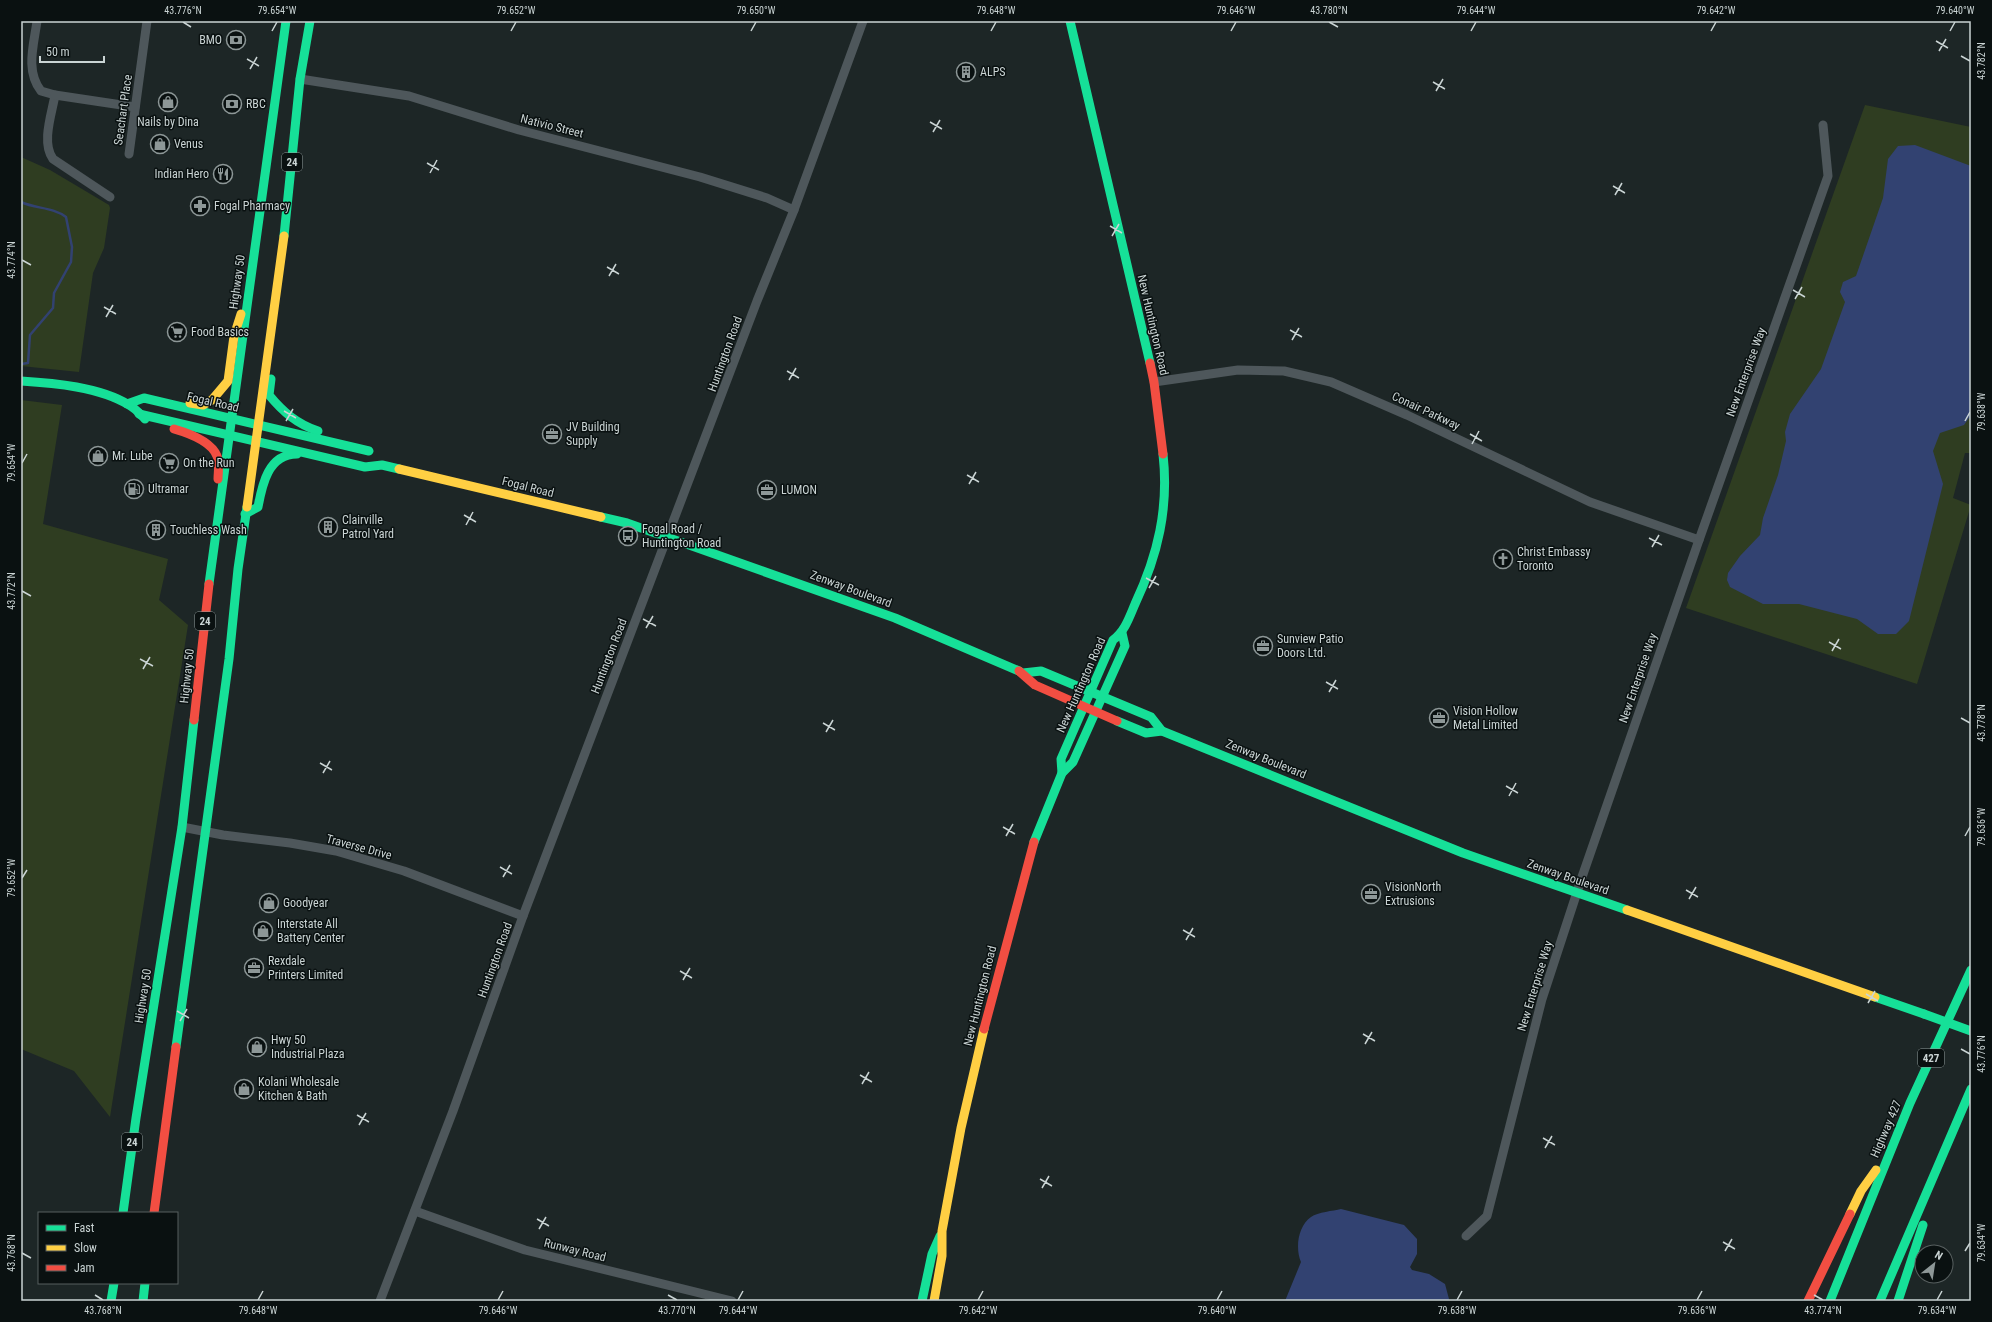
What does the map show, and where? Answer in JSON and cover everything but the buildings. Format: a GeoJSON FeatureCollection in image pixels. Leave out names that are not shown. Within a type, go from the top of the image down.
{"type":"FeatureCollection","features":[{"type":"Feature","properties":{"kind":"main road","name":"Highway 50"},"geometry":{"type":"LineString","coordinates":[[123,1212],[136,1118],[182,827],[219,506],[286,21]]}},
{"type":"Feature","properties":{"kind":"main road","name":"24"},"geometry":{"type":"LineString","coordinates":[[154,1212],[204,831],[229,659],[245,514],[269,336],[283,246],[300,79],[310,21]]}},
{"type":"Feature","properties":{"kind":"main road","name":"New Huntington Road"},"geometry":{"type":"LineString","coordinates":[[1062,773],[1061,759],[1090,692],[1113,640],[1122,633],[1150,572],[1164,512],[1166,480],[1154,382],[1070,21]]}},
{"type":"Feature","properties":{"kind":"main road"},"geometry":{"type":"LineString","coordinates":[[127,404],[149,396],[203,405],[212,400],[228,381],[234,336],[246,302]]}},
{"type":"Feature","properties":{"kind":"main road"},"geometry":{"type":"LineString","coordinates":[[269,336],[275,346],[269,395],[288,416],[302,426],[360,442],[382,465]]}},
{"type":"Feature","properties":{"kind":"main road","name":"Fogal Road"},"geometry":{"type":"LineString","coordinates":[[21,381],[50,384],[92,392],[127,404],[139,414],[365,467],[382,465],[627,523],[668,537]]}},
{"type":"Feature","properties":{"kind":"main road","name":"Fogal Road"},"geometry":{"type":"LineString","coordinates":[[144,398],[369,451]]}},
{"type":"Feature","properties":{"kind":"main road"},"geometry":{"type":"LineString","coordinates":[[139,414],[150,424],[186,432],[216,454],[218,465],[219,506]]}},
{"type":"Feature","properties":{"kind":"main road"},"geometry":{"type":"LineString","coordinates":[[245,514],[258,508],[264,478],[284,455],[295,454],[358,469],[365,467]]}},
{"type":"Feature","properties":{"kind":"main road","name":"Zenway Boulevard"},"geometry":{"type":"LineString","coordinates":[[668,537],[895,618],[1023,673],[1035,685],[1146,733],[1162,731],[1236,759],[1462,853],[1971,1031]]}},
{"type":"Feature","properties":{"kind":"main road","name":"New Huntington Road"},"geometry":{"type":"LineString","coordinates":[[922,1301],[932,1254],[942,1231],[954,1174],[961,1128],[1012,920],[1032,846],[1062,773],[1073,762],[1125,646],[1122,633]]}},
{"type":"Feature","properties":{"kind":"main road","name":"Zenway Boulevard"},"geometry":{"type":"LineString","coordinates":[[1023,673],[1041,671],[1102,696],[1151,717],[1162,731]]}},
{"type":"Feature","properties":{"kind":"main road","name":"Highway 427"},"geometry":{"type":"LineString","coordinates":[[1830,1301],[1892,1147],[1971,970]]}},
{"type":"Feature","properties":{"kind":"main road"},"geometry":{"type":"LineString","coordinates":[[1880,1301],[1971,1089]]}},
{"type":"Feature","properties":{"kind":"main road"},"geometry":{"type":"LineString","coordinates":[[1898,1301],[1954,1131]]}},
{"type":"Feature","properties":{"kind":"main road"},"geometry":{"type":"LineString","coordinates":[[1808,1301],[1861,1191],[1892,1147]]}},
{"type":"Feature","properties":{"kind":"main road","name":"New Huntington Road"},"geometry":{"type":"LineString","coordinates":[[934,1301],[942,1256],[942,1231]]}},
{"type":"Feature","properties":{"kind":"main road"},"geometry":{"type":"LineString","coordinates":[[111,1301],[114,1284]]}},
{"type":"Feature","properties":{"kind":"main road"},"geometry":{"type":"LineString","coordinates":[[143,1301],[145,1284]]}},
{"type":"Feature","properties":{"kind":"street"},"geometry":{"type":"LineString","coordinates":[[37,21],[32,60],[32,76],[41,91],[56,95],[136,107]]}},
{"type":"Feature","properties":{"kind":"street","name":"Seachart Place"},"geometry":{"type":"LineString","coordinates":[[129,154],[147,21]]}},
{"type":"Feature","properties":{"kind":"street","name":"Huntington Road"},"geometry":{"type":"LineString","coordinates":[[380,1301],[454,1111],[523,916],[757,301],[794,210],[863,21]]}},
{"type":"Feature","properties":{"kind":"street","name":"Nativio Street"},"geometry":{"type":"LineString","coordinates":[[300,79],[410,96],[519,130],[700,177],[767,198],[794,210]]}},
{"type":"Feature","properties":{"kind":"street"},"geometry":{"type":"LineString","coordinates":[[56,95],[48,136],[47,148],[50,155],[89,184],[110,197]]}},
{"type":"Feature","properties":{"kind":"street","name":"New Enterprise Way"},"geometry":{"type":"LineString","coordinates":[[1466,1236],[1487,1216],[1542,999],[1577,892],[1699,540],[1828,176],[1823,125]]}},
{"type":"Feature","properties":{"kind":"street","name":"Conair Parkway"},"geometry":{"type":"LineString","coordinates":[[1154,382],[1238,370],[1284,371],[1331,382],[1407,415],[1590,502],[1699,540]]}},
{"type":"Feature","properties":{"kind":"street","name":"Traverse Drive"},"geometry":{"type":"LineString","coordinates":[[182,827],[290,843],[343,853],[404,871],[523,916]]}},
{"type":"Feature","properties":{"kind":"street","name":"Runway Road"},"geometry":{"type":"LineString","coordinates":[[415,1211],[525,1250],[732,1301]]}},
{"type":"Feature","properties":{"kind":"green space"},"geometry":{"type":"Polygon","coordinates":[[[1865,105],[1971,127],[1971,453],[1965,453],[1953,498],[1971,505],[1917,684],[1686,608],[1865,105]]]}},
{"type":"Feature","properties":{"kind":"green space"},"geometry":{"type":"Polygon","coordinates":[[[21,157],[50,170],[109,205],[110,208],[104,248],[93,273],[79,372],[21,366],[21,157]]]}},
{"type":"Feature","properties":{"kind":"green space"},"geometry":{"type":"Polygon","coordinates":[[[21,400],[62,405],[43,524],[168,559],[159,600],[188,625],[110,1117],[74,1071],[21,1049],[21,400]]]}},
{"type":"Feature","properties":{"kind":"water"},"geometry":{"type":"Polygon","coordinates":[[[1915,145],[1971,166],[1971,415],[1964,425],[1940,433],[1933,451],[1943,484],[1909,621],[1896,634],[1878,634],[1857,619],[1799,604],[1763,604],[1730,587],[1727,580],[1728,573],[1740,556],[1760,535],[1763,518],[1778,475],[1786,441],[1785,432],[1790,414],[1821,369],[1845,302],[1840,292],[1843,282],[1856,276],[1883,198],[1888,159],[1898,146],[1915,145]]]}},
{"type":"Feature","properties":{"kind":"water"},"geometry":{"type":"Polygon","coordinates":[[[1341,1209],[1404,1225],[1417,1239],[1417,1254],[1410,1267],[1412,1270],[1429,1274],[1445,1284],[1449,1299],[1448,1301],[1285,1301],[1301,1262],[1298,1244],[1303,1226],[1314,1215],[1341,1209]]]}},
{"type":"Feature","properties":{"kind":"waterway"},"geometry":{"type":"LineString","coordinates":[[21,202],[56,211],[66,217],[72,247],[71,262],[54,293],[53,308],[30,335],[28,363],[21,364]]}},
{"type":"Feature","properties":{"kind":"traffic: fast"},"geometry":{"type":"LineString","coordinates":[[209,584],[286,21]]}},
{"type":"Feature","properties":{"kind":"traffic: fast"},"geometry":{"type":"LineString","coordinates":[[284,236],[300,79],[310,21]]}},
{"type":"Feature","properties":{"kind":"traffic: fast"},"geometry":{"type":"LineString","coordinates":[[1070,21],[1150,363]]}},
{"type":"Feature","properties":{"kind":"traffic: fast"},"geometry":{"type":"LineString","coordinates":[[271,379],[269,395],[274,401],[297,421],[318,431]]}},
{"type":"Feature","properties":{"kind":"traffic: fast"},"geometry":{"type":"LineString","coordinates":[[21,381],[76,387],[105,394],[131,406],[145,419]]}},
{"type":"Feature","properties":{"kind":"traffic: fast"},"geometry":{"type":"LineString","coordinates":[[127,404],[144,398],[369,451]]}},
{"type":"Feature","properties":{"kind":"traffic: fast"},"geometry":{"type":"LineString","coordinates":[[139,414],[365,467],[382,465],[399,469]]}},
{"type":"Feature","properties":{"kind":"traffic: fast"},"geometry":{"type":"LineString","coordinates":[[245,514],[258,507],[264,481],[273,465],[279,459],[287,455],[297,454]]}},
{"type":"Feature","properties":{"kind":"traffic: fast"},"geometry":{"type":"LineString","coordinates":[[1062,773],[1061,759],[1113,640],[1121,633],[1126,624],[1143,586],[1156,549],[1163,512],[1163,454]]}},
{"type":"Feature","properties":{"kind":"traffic: fast"},"geometry":{"type":"LineString","coordinates":[[176,1047],[229,659],[238,569],[247,507]]}},
{"type":"Feature","properties":{"kind":"traffic: fast"},"geometry":{"type":"LineString","coordinates":[[601,517],[627,523],[895,618],[1019,671]]}},
{"type":"Feature","properties":{"kind":"traffic: fast"},"geometry":{"type":"LineString","coordinates":[[1034,842],[1062,773],[1073,762],[1125,646],[1122,633]]}},
{"type":"Feature","properties":{"kind":"traffic: fast"},"geometry":{"type":"LineString","coordinates":[[1023,673],[1041,671],[1151,717],[1162,731]]}},
{"type":"Feature","properties":{"kind":"traffic: fast"},"geometry":{"type":"LineString","coordinates":[[123,1212],[136,1118],[182,827],[194,720]]}},
{"type":"Feature","properties":{"kind":"traffic: fast"},"geometry":{"type":"LineString","coordinates":[[1117,721],[1146,733],[1162,731],[1463,853],[1627,910]]}},
{"type":"Feature","properties":{"kind":"traffic: fast"},"geometry":{"type":"LineString","coordinates":[[1830,1301],[1910,1103],[1971,970]]}},
{"type":"Feature","properties":{"kind":"traffic: fast"},"geometry":{"type":"LineString","coordinates":[[1875,997],[1924,1014]]}},
{"type":"Feature","properties":{"kind":"traffic: fast"},"geometry":{"type":"LineString","coordinates":[[1924,1014],[1971,1031]]}},
{"type":"Feature","properties":{"kind":"traffic: fast"},"geometry":{"type":"LineString","coordinates":[[1880,1301],[1971,1089]]}},
{"type":"Feature","properties":{"kind":"traffic: fast"},"geometry":{"type":"LineString","coordinates":[[1898,1301],[1923,1225]]}},
{"type":"Feature","properties":{"kind":"traffic: fast"},"geometry":{"type":"LineString","coordinates":[[922,1301],[932,1254],[940,1236]]}},
{"type":"Feature","properties":{"kind":"traffic: fast"},"geometry":{"type":"LineString","coordinates":[[111,1301],[114,1284]]}},
{"type":"Feature","properties":{"kind":"traffic: fast"},"geometry":{"type":"LineString","coordinates":[[143,1301],[145,1284]]}},
{"type":"Feature","properties":{"kind":"traffic: slow"},"geometry":{"type":"LineString","coordinates":[[247,507],[284,236]]}},
{"type":"Feature","properties":{"kind":"traffic: slow"},"geometry":{"type":"LineString","coordinates":[[190,403],[203,405],[212,400],[228,381],[234,336],[241,314]]}},
{"type":"Feature","properties":{"kind":"traffic: slow"},"geometry":{"type":"LineString","coordinates":[[399,469],[601,517]]}},
{"type":"Feature","properties":{"kind":"traffic: slow"},"geometry":{"type":"LineString","coordinates":[[1627,910],[1875,997]]}},
{"type":"Feature","properties":{"kind":"traffic: slow"},"geometry":{"type":"LineString","coordinates":[[934,1301],[942,1256],[942,1231],[961,1128],[984,1029]]}},
{"type":"Feature","properties":{"kind":"traffic: slow"},"geometry":{"type":"LineString","coordinates":[[1850,1214],[1861,1191],[1876,1170]]}},
{"type":"Feature","properties":{"kind":"traffic: jam"},"geometry":{"type":"LineString","coordinates":[[1150,363],[1154,382],[1163,454]]}},
{"type":"Feature","properties":{"kind":"traffic: jam"},"geometry":{"type":"LineString","coordinates":[[174,429],[198,438],[210,446],[217,456],[219,468],[218,479]]}},
{"type":"Feature","properties":{"kind":"traffic: jam"},"geometry":{"type":"LineString","coordinates":[[194,720],[209,584]]}},
{"type":"Feature","properties":{"kind":"traffic: jam"},"geometry":{"type":"LineString","coordinates":[[1019,671],[1035,685],[1117,721]]}},
{"type":"Feature","properties":{"kind":"traffic: jam"},"geometry":{"type":"LineString","coordinates":[[984,1029],[1034,842]]}},
{"type":"Feature","properties":{"kind":"traffic: jam"},"geometry":{"type":"LineString","coordinates":[[154,1212],[176,1047]]}},
{"type":"Feature","properties":{"kind":"traffic: jam"},"geometry":{"type":"LineString","coordinates":[[1808,1301],[1850,1214]]}},
{"type":"Feature","properties":{"kind":"place","name":"BMO"},"geometry":{"type":"Point","coordinates":[236,40]}},
{"type":"Feature","properties":{"kind":"place","name":"ALPS"},"geometry":{"type":"Point","coordinates":[966,72]}},
{"type":"Feature","properties":{"kind":"place","name":"Nails by Dina"},"geometry":{"type":"Point","coordinates":[168,102]}},
{"type":"Feature","properties":{"kind":"place","name":"RBC"},"geometry":{"type":"Point","coordinates":[232,104]}},
{"type":"Feature","properties":{"kind":"place","name":"Venus"},"geometry":{"type":"Point","coordinates":[160,144]}},
{"type":"Feature","properties":{"kind":"place","name":"Indian Hero"},"geometry":{"type":"Point","coordinates":[223,174]}},
{"type":"Feature","properties":{"kind":"place","name":"Fogal Pharmacy"},"geometry":{"type":"Point","coordinates":[200,206]}},
{"type":"Feature","properties":{"kind":"place","name":"Food Basics"},"geometry":{"type":"Point","coordinates":[177,332]}},
{"type":"Feature","properties":{"kind":"place","name":"JV Building Supply"},"geometry":{"type":"Point","coordinates":[552,434]}},
{"type":"Feature","properties":{"kind":"place","name":"Mr. Lube"},"geometry":{"type":"Point","coordinates":[98,456]}},
{"type":"Feature","properties":{"kind":"place","name":"On the Run"},"geometry":{"type":"Point","coordinates":[169,463]}},
{"type":"Feature","properties":{"kind":"place","name":"Ultramar"},"geometry":{"type":"Point","coordinates":[134,489]}},
{"type":"Feature","properties":{"kind":"place","name":"LUMON"},"geometry":{"type":"Point","coordinates":[767,490]}},
{"type":"Feature","properties":{"kind":"place","name":"Clairville Patrol Yard"},"geometry":{"type":"Point","coordinates":[328,527]}},
{"type":"Feature","properties":{"kind":"place","name":"Touchless Wash"},"geometry":{"type":"Point","coordinates":[156,530]}},
{"type":"Feature","properties":{"kind":"place","name":"Fogal Road / Huntington Road"},"geometry":{"type":"Point","coordinates":[628,536]}},
{"type":"Feature","properties":{"kind":"place","name":"Christ Embassy Toronto"},"geometry":{"type":"Point","coordinates":[1503,559]}},
{"type":"Feature","properties":{"kind":"place","name":"Sunview Patio Doors Ltd."},"geometry":{"type":"Point","coordinates":[1263,646]}},
{"type":"Feature","properties":{"kind":"place","name":"Vision Hollow Metal Limited"},"geometry":{"type":"Point","coordinates":[1439,718]}},
{"type":"Feature","properties":{"kind":"place","name":"VisionNorth Extrusions"},"geometry":{"type":"Point","coordinates":[1371,894]}},
{"type":"Feature","properties":{"kind":"place","name":"Goodyear"},"geometry":{"type":"Point","coordinates":[269,903]}},
{"type":"Feature","properties":{"kind":"place","name":"Interstate All Battery Center"},"geometry":{"type":"Point","coordinates":[263,931]}},
{"type":"Feature","properties":{"kind":"place","name":"Rexdale Printers Limited"},"geometry":{"type":"Point","coordinates":[254,968]}},
{"type":"Feature","properties":{"kind":"place","name":"Hwy 50 Industrial Plaza"},"geometry":{"type":"Point","coordinates":[257,1047]}},
{"type":"Feature","properties":{"kind":"place","name":"Kolani Wholesale Kitchen & Bath"},"geometry":{"type":"Point","coordinates":[244,1089]}}]}
